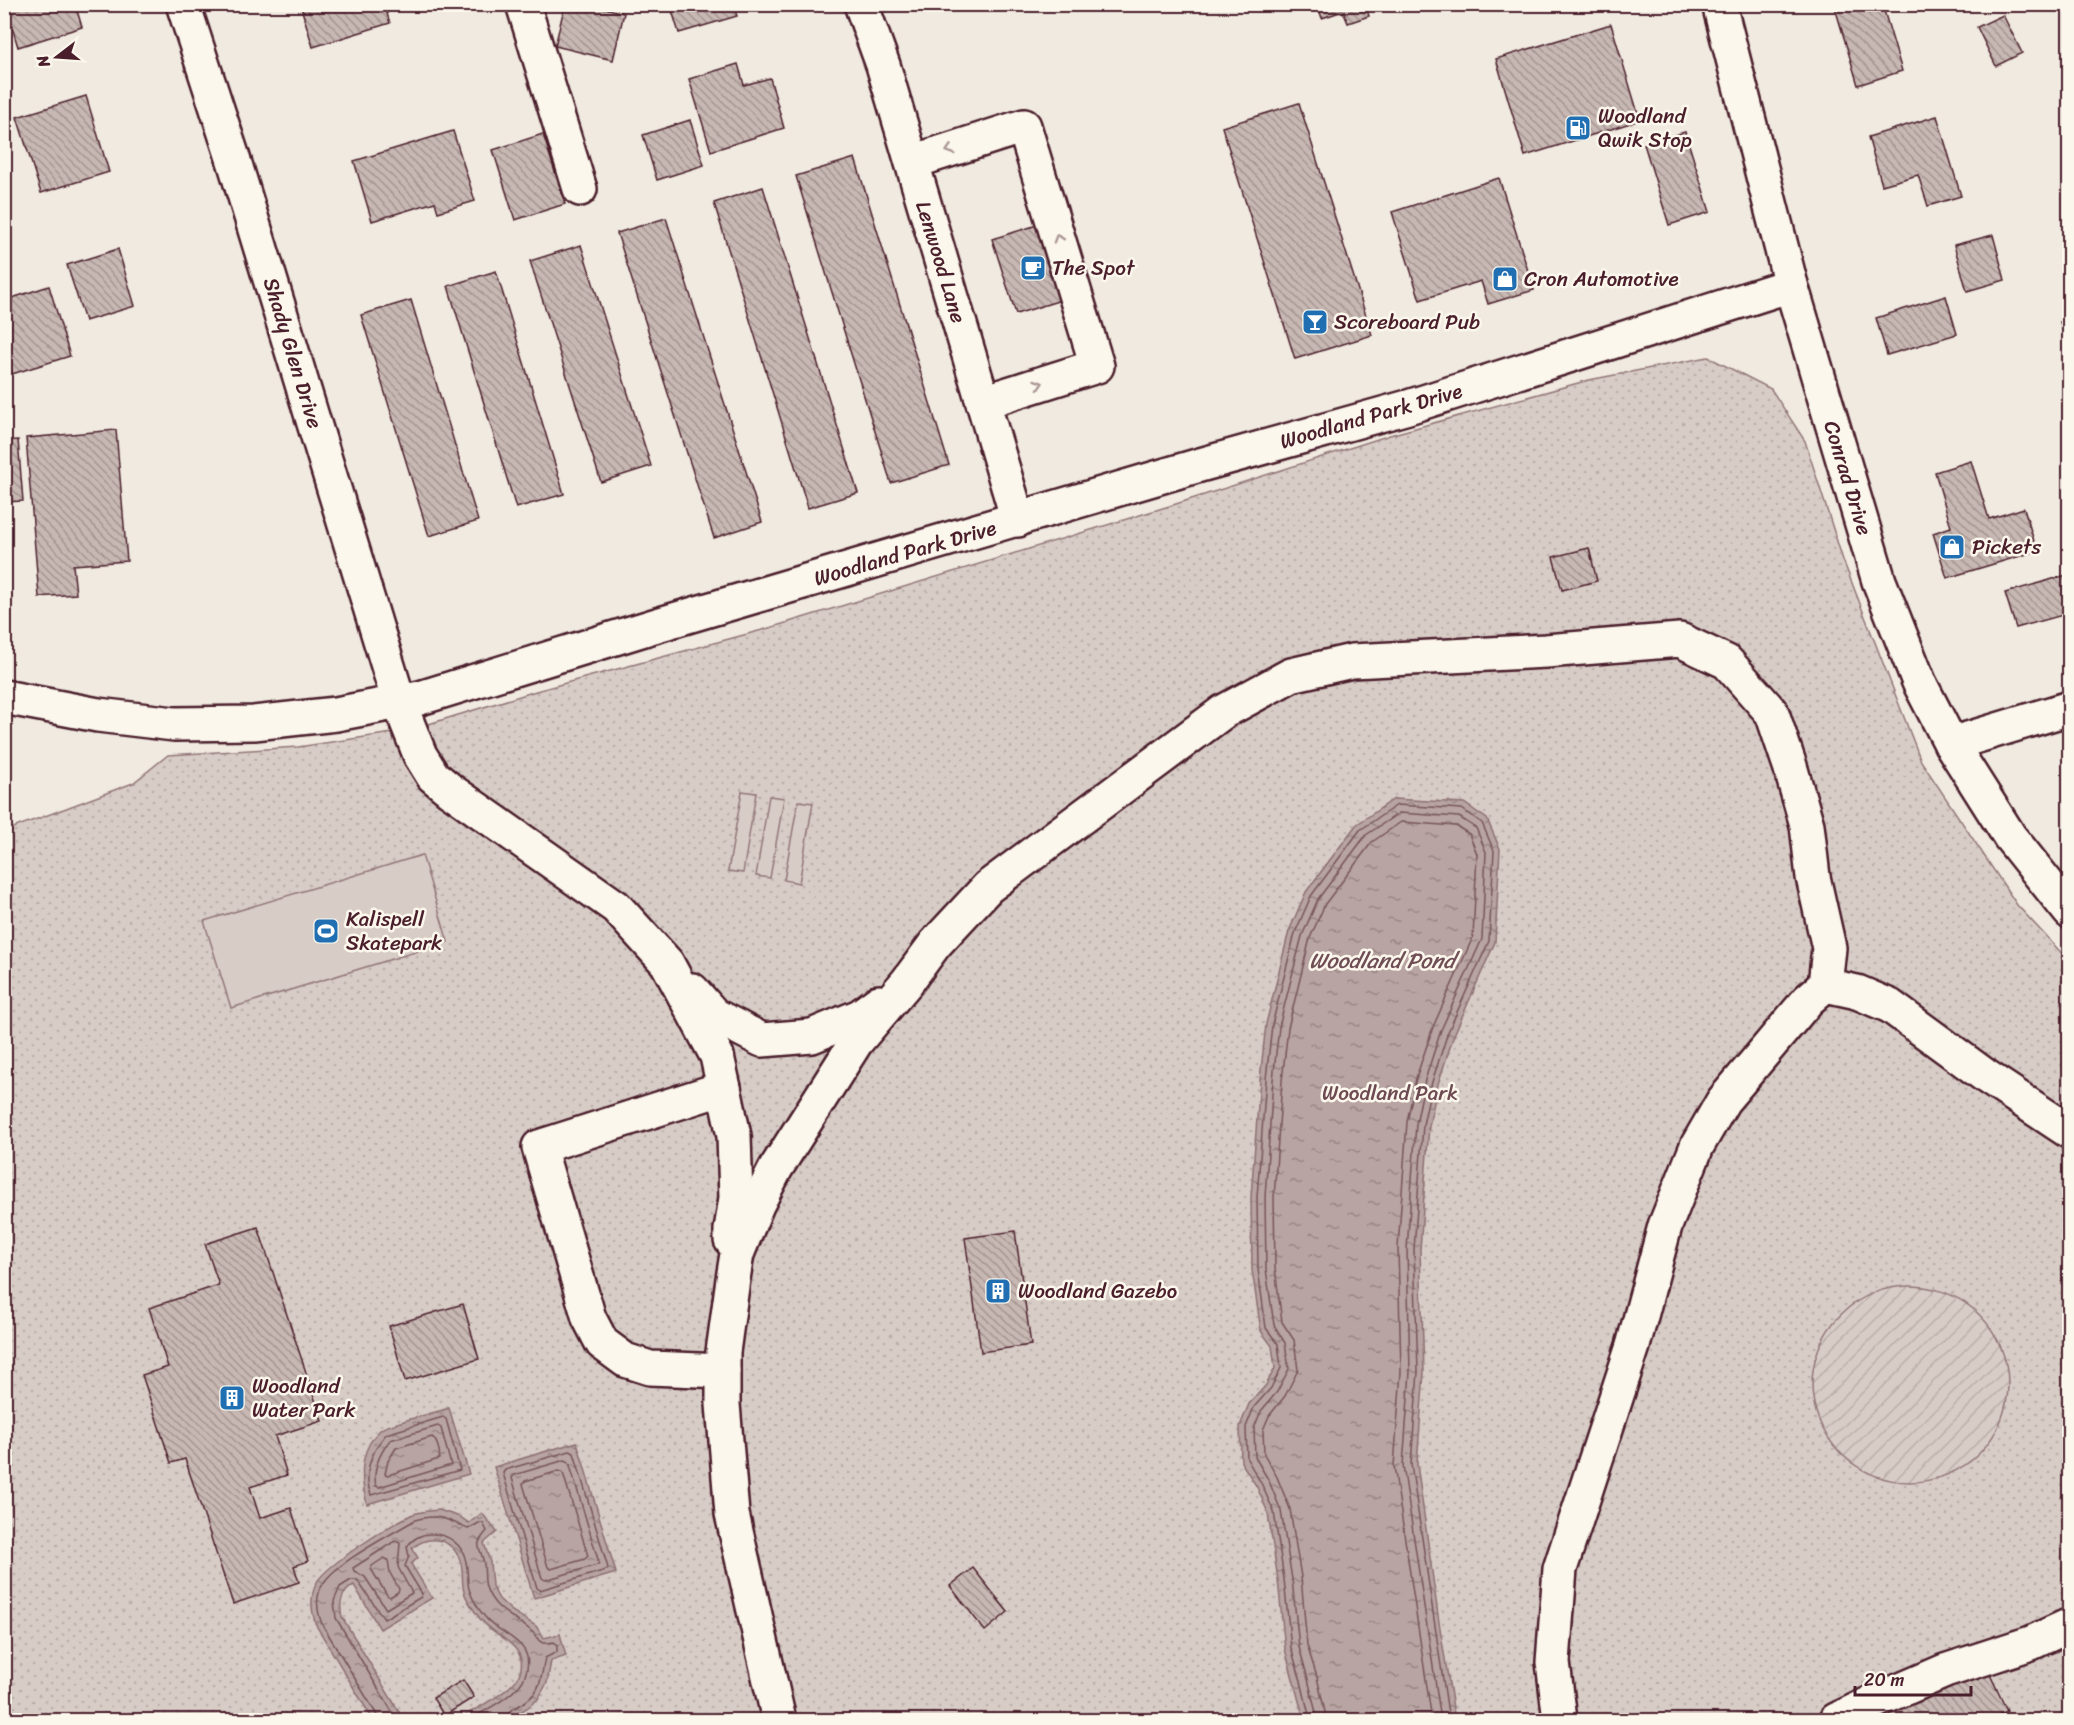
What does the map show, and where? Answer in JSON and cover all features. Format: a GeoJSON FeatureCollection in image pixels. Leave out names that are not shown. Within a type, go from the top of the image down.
{"type":"FeatureCollection","features":[{"type":"Feature","properties":{"kind":"street","name":"Shady Glen Drive"},"geometry":{"type":"LineString","coordinates":[[183,4],[235,164],[399,702],[420,755],[433,776],[616,907],[667,963]]}},
{"type":"Feature","properties":{"kind":"street"},"geometry":{"type":"LineString","coordinates":[[523,4],[580,189]]}},
{"type":"Feature","properties":{"kind":"street","name":"Lenwood Lane"},"geometry":{"type":"LineString","coordinates":[[861,4],[883,65],[1018,520]]}},
{"type":"Feature","properties":{"kind":"street","name":"Conrad Drive"},"geometry":{"type":"LineString","coordinates":[[1719,4],[1791,285],[1879,581],[1919,682],[1951,744],[2010,837],[2070,912]]}},
{"type":"Feature","properties":{"kind":"street"},"geometry":{"type":"LineString","coordinates":[[912,162],[1024,126],[1090,343],[1096,366],[983,402]]}},
{"type":"Feature","properties":{"kind":"street","name":"Woodland Park Drive"},"geometry":{"type":"LineString","coordinates":[[4,697],[98,715],[174,724],[254,723],[336,714],[420,698],[657,625],[1200,465],[1408,407],[1791,285]]}},
{"type":"Feature","properties":{"kind":"street"},"geometry":{"type":"LineString","coordinates":[[779,1720],[732,1514],[723,1404],[723,1352],[737,1254],[757,1205],[776,1168],[856,1042],[907,982],[934,944],[988,887],[1223,712],[1291,675],[1352,661],[1546,651],[1680,640],[1727,662],[1772,713],[1807,825],[1813,876],[1829,948],[1825,985],[1808,1000],[1723,1101],[1697,1146],[1665,1226],[1633,1346],[1560,1569],[1553,1662],[1560,1720]]}},
{"type":"Feature","properties":{"kind":"street"},"geometry":{"type":"LineString","coordinates":[[1951,744],[2070,708]]}},
{"type":"Feature","properties":{"kind":"street"},"geometry":{"type":"LineString","coordinates":[[667,963],[714,1015],[762,1040],[812,1036],[860,1016],[907,982]]}},
{"type":"Feature","properties":{"kind":"street"},"geometry":{"type":"LineString","coordinates":[[667,963],[717,1056],[724,1088],[734,1136],[736,1198],[731,1230],[733,1278]]}},
{"type":"Feature","properties":{"kind":"street"},"geometry":{"type":"LineString","coordinates":[[1825,985],[1857,992],[1890,1005],[1987,1077],[2070,1132]]}},
{"type":"Feature","properties":{"kind":"street"},"geometry":{"type":"LineString","coordinates":[[723,1371],[650,1368],[625,1360],[602,1343],[589,1318],[539,1147],[724,1088]]}},
{"type":"Feature","properties":{"kind":"street"},"geometry":{"type":"LineString","coordinates":[[1836,1720],[1871,1702],[1945,1671],[2031,1643],[2070,1625]]}},
{"type":"Feature","properties":{"kind":"green space","name":"Woodland Park"},"geometry":{"type":"Polygon","coordinates":[[[1708,357],[1771,389],[1805,441],[1843,560],[1921,761],[2017,905],[2069,961],[2069,1720],[5,1720],[5,831],[133,783],[168,755],[298,747],[406,731],[536,691],[766,629],[1176,504],[1390,435],[1589,380],[1708,357]]]}},
{"type":"Feature","properties":{"kind":"green space"},"geometry":{"type":"Polygon","coordinates":[[[742,791],[756,793],[743,873],[728,871],[742,791]]]}},
{"type":"Feature","properties":{"kind":"green space"},"geometry":{"type":"Polygon","coordinates":[[[769,796],[784,798],[770,878],[756,876],[769,796]]]}},
{"type":"Feature","properties":{"kind":"green space"},"geometry":{"type":"Polygon","coordinates":[[[798,801],[813,803],[799,883],[784,880],[798,801]]]}},
{"type":"Feature","properties":{"kind":"green space","name":"Kalispell Skatepark"},"geometry":{"type":"Polygon","coordinates":[[[422,855],[448,942],[231,1008],[204,921],[422,855]]]}},
{"type":"Feature","properties":{"kind":"green space"},"geometry":{"type":"Polygon","coordinates":[[[1900,1286],[1920,1286],[1956,1297],[1965,1302],[1986,1322],[2001,1346],[2008,1374],[2008,1394],[2001,1422],[1992,1439],[1972,1460],[1948,1475],[1920,1482],[1900,1482],[1872,1475],[1855,1466],[1828,1439],[1816,1412],[1812,1394],[1812,1374],[1819,1346],[1828,1329],[1855,1302],[1882,1290],[1900,1286]]]}},
{"type":"Feature","properties":{"kind":"water","name":"Woodland Pond"},"geometry":{"type":"Polygon","coordinates":[[[1394,799],[1464,803],[1487,819],[1500,849],[1495,942],[1454,1035],[1438,1084],[1429,1126],[1420,1250],[1424,1372],[1417,1464],[1455,1720],[1302,1720],[1303,1716],[1285,1649],[1268,1513],[1257,1487],[1241,1462],[1240,1426],[1249,1404],[1266,1385],[1275,1368],[1272,1346],[1261,1331],[1252,1270],[1251,1197],[1260,1079],[1266,1024],[1289,931],[1306,892],[1356,825],[1394,799]]]}},
{"type":"Feature","properties":{"kind":"water"},"geometry":{"type":"Polygon","coordinates":[[[449,1408],[469,1474],[367,1504],[363,1485],[363,1465],[374,1437],[385,1427],[449,1408]]]}},
{"type":"Feature","properties":{"kind":"water"},"geometry":{"type":"Polygon","coordinates":[[[577,1442],[616,1573],[534,1598],[494,1467],[577,1442]]]}},
{"type":"Feature","properties":{"kind":"water"},"geometry":{"type":"Polygon","coordinates":[[[439,1510],[460,1517],[469,1523],[482,1513],[497,1532],[484,1543],[490,1562],[492,1586],[499,1599],[512,1611],[536,1626],[544,1638],[560,1634],[566,1656],[551,1661],[547,1683],[538,1699],[507,1720],[456,1720],[509,1688],[519,1675],[521,1664],[520,1656],[515,1648],[484,1623],[470,1605],[464,1592],[460,1560],[446,1543],[439,1540],[426,1541],[412,1548],[418,1558],[411,1564],[432,1598],[380,1629],[354,1585],[346,1591],[342,1598],[342,1617],[404,1720],[373,1720],[315,1621],[312,1610],[314,1588],[333,1566],[375,1536],[411,1515],[439,1510]]]}},
{"type":"Feature","properties":{"kind":"building"},"geometry":{"type":"Polygon","coordinates":[[[5,4],[75,4],[82,27],[18,47],[5,4]]]}},
{"type":"Feature","properties":{"kind":"building"},"geometry":{"type":"Polygon","coordinates":[[[300,4],[384,4],[390,23],[313,47],[300,4]]]}},
{"type":"Feature","properties":{"kind":"building"},"geometry":{"type":"Polygon","coordinates":[[[565,4],[590,4],[624,13],[613,60],[555,46],[565,4]]]}},
{"type":"Feature","properties":{"kind":"building"},"geometry":{"type":"Polygon","coordinates":[[[670,4],[733,4],[737,16],[679,33],[670,4]]]}},
{"type":"Feature","properties":{"kind":"building"},"geometry":{"type":"Polygon","coordinates":[[[1317,4],[1365,4],[1369,16],[1348,23],[1343,11],[1322,18],[1317,4]]]}},
{"type":"Feature","properties":{"kind":"building"},"geometry":{"type":"Polygon","coordinates":[[[1834,4],[1882,4],[1902,71],[1858,85],[1834,4]]]}},
{"type":"Feature","properties":{"kind":"building"},"geometry":{"type":"Polygon","coordinates":[[[2003,15],[2022,53],[1996,66],[1977,27],[2003,15]]]}},
{"type":"Feature","properties":{"kind":"building"},"geometry":{"type":"Polygon","coordinates":[[[1611,24],[1640,120],[1525,156],[1496,59],[1611,24]]]}},
{"type":"Feature","properties":{"kind":"building"},"geometry":{"type":"Polygon","coordinates":[[[738,64],[744,85],[770,78],[784,128],[711,151],[689,79],[738,64]]]}},
{"type":"Feature","properties":{"kind":"building"},"geometry":{"type":"Polygon","coordinates":[[[86,96],[109,172],[41,193],[17,117],[86,96]]]}},
{"type":"Feature","properties":{"kind":"building"},"geometry":{"type":"Polygon","coordinates":[[[1299,103],[1372,335],[1295,359],[1222,127],[1299,103]]]}},
{"type":"Feature","properties":{"kind":"building"},"geometry":{"type":"Polygon","coordinates":[[[1937,116],[1961,196],[1928,206],[1918,175],[1882,185],[1868,137],[1937,116]]]}},
{"type":"Feature","properties":{"kind":"building"},"geometry":{"type":"Polygon","coordinates":[[[690,120],[704,165],[657,180],[643,135],[690,120]]]}},
{"type":"Feature","properties":{"kind":"building"},"geometry":{"type":"Polygon","coordinates":[[[453,131],[475,201],[438,212],[435,202],[372,221],[354,161],[453,131]]]}},
{"type":"Feature","properties":{"kind":"building"},"geometry":{"type":"Polygon","coordinates":[[[1685,132],[1710,212],[1669,225],[1644,144],[1685,132]]]}},
{"type":"Feature","properties":{"kind":"building"},"geometry":{"type":"Polygon","coordinates":[[[543,134],[565,204],[515,220],[493,150],[543,134]]]}},
{"type":"Feature","properties":{"kind":"building"},"geometry":{"type":"Polygon","coordinates":[[[855,158],[949,465],[891,483],[796,176],[855,158]]]}},
{"type":"Feature","properties":{"kind":"building"},"geometry":{"type":"Polygon","coordinates":[[[1499,178],[1534,290],[1488,304],[1481,281],[1420,300],[1392,212],[1499,178]]]}},
{"type":"Feature","properties":{"kind":"building"},"geometry":{"type":"Polygon","coordinates":[[[763,187],[858,493],[808,508],[714,203],[763,187]]]}},
{"type":"Feature","properties":{"kind":"building"},"geometry":{"type":"Polygon","coordinates":[[[666,218],[762,522],[714,538],[617,233],[666,218]]]}},
{"type":"Feature","properties":{"kind":"building"},"geometry":{"type":"Polygon","coordinates":[[[1047,222],[1071,297],[1016,314],[992,239],[1047,222]]]}},
{"type":"Feature","properties":{"kind":"building"},"geometry":{"type":"Polygon","coordinates":[[[1993,235],[2005,280],[1967,291],[1954,245],[1993,235]]]}},
{"type":"Feature","properties":{"kind":"building"},"geometry":{"type":"Polygon","coordinates":[[[581,245],[651,466],[601,482],[530,261],[581,245]]]}},
{"type":"Feature","properties":{"kind":"building"},"geometry":{"type":"Polygon","coordinates":[[[118,249],[135,306],[85,321],[67,265],[118,249]]]}},
{"type":"Feature","properties":{"kind":"building"},"geometry":{"type":"Polygon","coordinates":[[[496,271],[564,494],[516,508],[448,286],[496,271]]]}},
{"type":"Feature","properties":{"kind":"building"},"geometry":{"type":"Polygon","coordinates":[[[8,284],[12,298],[49,286],[70,356],[12,374],[4,348],[4,286],[8,284]]]}},
{"type":"Feature","properties":{"kind":"building"},"geometry":{"type":"Polygon","coordinates":[[[1946,296],[1957,334],[1887,355],[1876,318],[1946,296]]]}},
{"type":"Feature","properties":{"kind":"building"},"geometry":{"type":"Polygon","coordinates":[[[411,300],[478,521],[429,536],[361,315],[411,300]]]}},
{"type":"Feature","properties":{"kind":"building"},"geometry":{"type":"Polygon","coordinates":[[[2070,319],[2070,354],[2060,322],[2070,319]]]}},
{"type":"Feature","properties":{"kind":"building"},"geometry":{"type":"Polygon","coordinates":[[[116,430],[127,561],[73,565],[76,594],[39,597],[26,438],[116,430]]]}},
{"type":"Feature","properties":{"kind":"building"},"geometry":{"type":"Polygon","coordinates":[[[18,440],[23,501],[4,502],[4,441],[18,440]]]}},
{"type":"Feature","properties":{"kind":"building"},"geometry":{"type":"Polygon","coordinates":[[[1971,461],[1989,519],[2024,508],[2037,551],[1947,578],[1933,533],[1951,527],[1935,472],[1971,461]]]}},
{"type":"Feature","properties":{"kind":"building"},"geometry":{"type":"Polygon","coordinates":[[[1589,548],[1597,581],[1562,590],[1553,557],[1589,548]]]}},
{"type":"Feature","properties":{"kind":"building"},"geometry":{"type":"Polygon","coordinates":[[[2070,574],[2070,613],[2016,628],[2005,593],[2070,574]]]}},
{"type":"Feature","properties":{"kind":"building","name":"Woodland Water Park"},"geometry":{"type":"Polygon","coordinates":[[[258,1227],[322,1421],[275,1436],[287,1475],[250,1487],[260,1518],[291,1508],[308,1561],[294,1566],[299,1582],[233,1604],[185,1459],[171,1463],[142,1375],[168,1367],[149,1308],[219,1285],[205,1244],[258,1227]]]}},
{"type":"Feature","properties":{"kind":"building","name":"Woodland Gazebo"},"geometry":{"type":"Polygon","coordinates":[[[1015,1231],[1031,1345],[981,1352],[965,1238],[1015,1231]]]}},
{"type":"Feature","properties":{"kind":"building"},"geometry":{"type":"Polygon","coordinates":[[[463,1304],[479,1359],[405,1381],[389,1326],[463,1304]]]}},
{"type":"Feature","properties":{"kind":"building"},"geometry":{"type":"Polygon","coordinates":[[[973,1568],[1008,1612],[985,1631],[950,1586],[973,1568]]]}},
{"type":"Feature","properties":{"kind":"building"},"geometry":{"type":"Polygon","coordinates":[[[1987,1668],[2007,1711],[1986,1720],[1876,1720],[1987,1668]]]}},
{"type":"Feature","properties":{"kind":"building"},"geometry":{"type":"Polygon","coordinates":[[[463,1680],[474,1697],[444,1716],[433,1698],[463,1680]]]}},
{"type":"Feature","properties":{"kind":"place","name":"Woodland Qwik Stop"},"geometry":{"type":"Point","coordinates":[1578,128]}},
{"type":"Feature","properties":{"kind":"place","name":"The Spot"},"geometry":{"type":"Point","coordinates":[1033,268]}},
{"type":"Feature","properties":{"kind":"place","name":"Cron Automotive"},"geometry":{"type":"Point","coordinates":[1505,279]}},
{"type":"Feature","properties":{"kind":"place","name":"Scoreboard Pub"},"geometry":{"type":"Point","coordinates":[1315,322]}},
{"type":"Feature","properties":{"kind":"place","name":"Pickets"},"geometry":{"type":"Point","coordinates":[1952,547]}},
{"type":"Feature","properties":{"kind":"place","name":"Kalispell Skatepark"},"geometry":{"type":"Point","coordinates":[326,931]}},
{"type":"Feature","properties":{"kind":"place","name":"Woodland Gazebo"},"geometry":{"type":"Point","coordinates":[998,1291]}},
{"type":"Feature","properties":{"kind":"place","name":"Woodland Water Park"},"geometry":{"type":"Point","coordinates":[232,1398]}}]}
